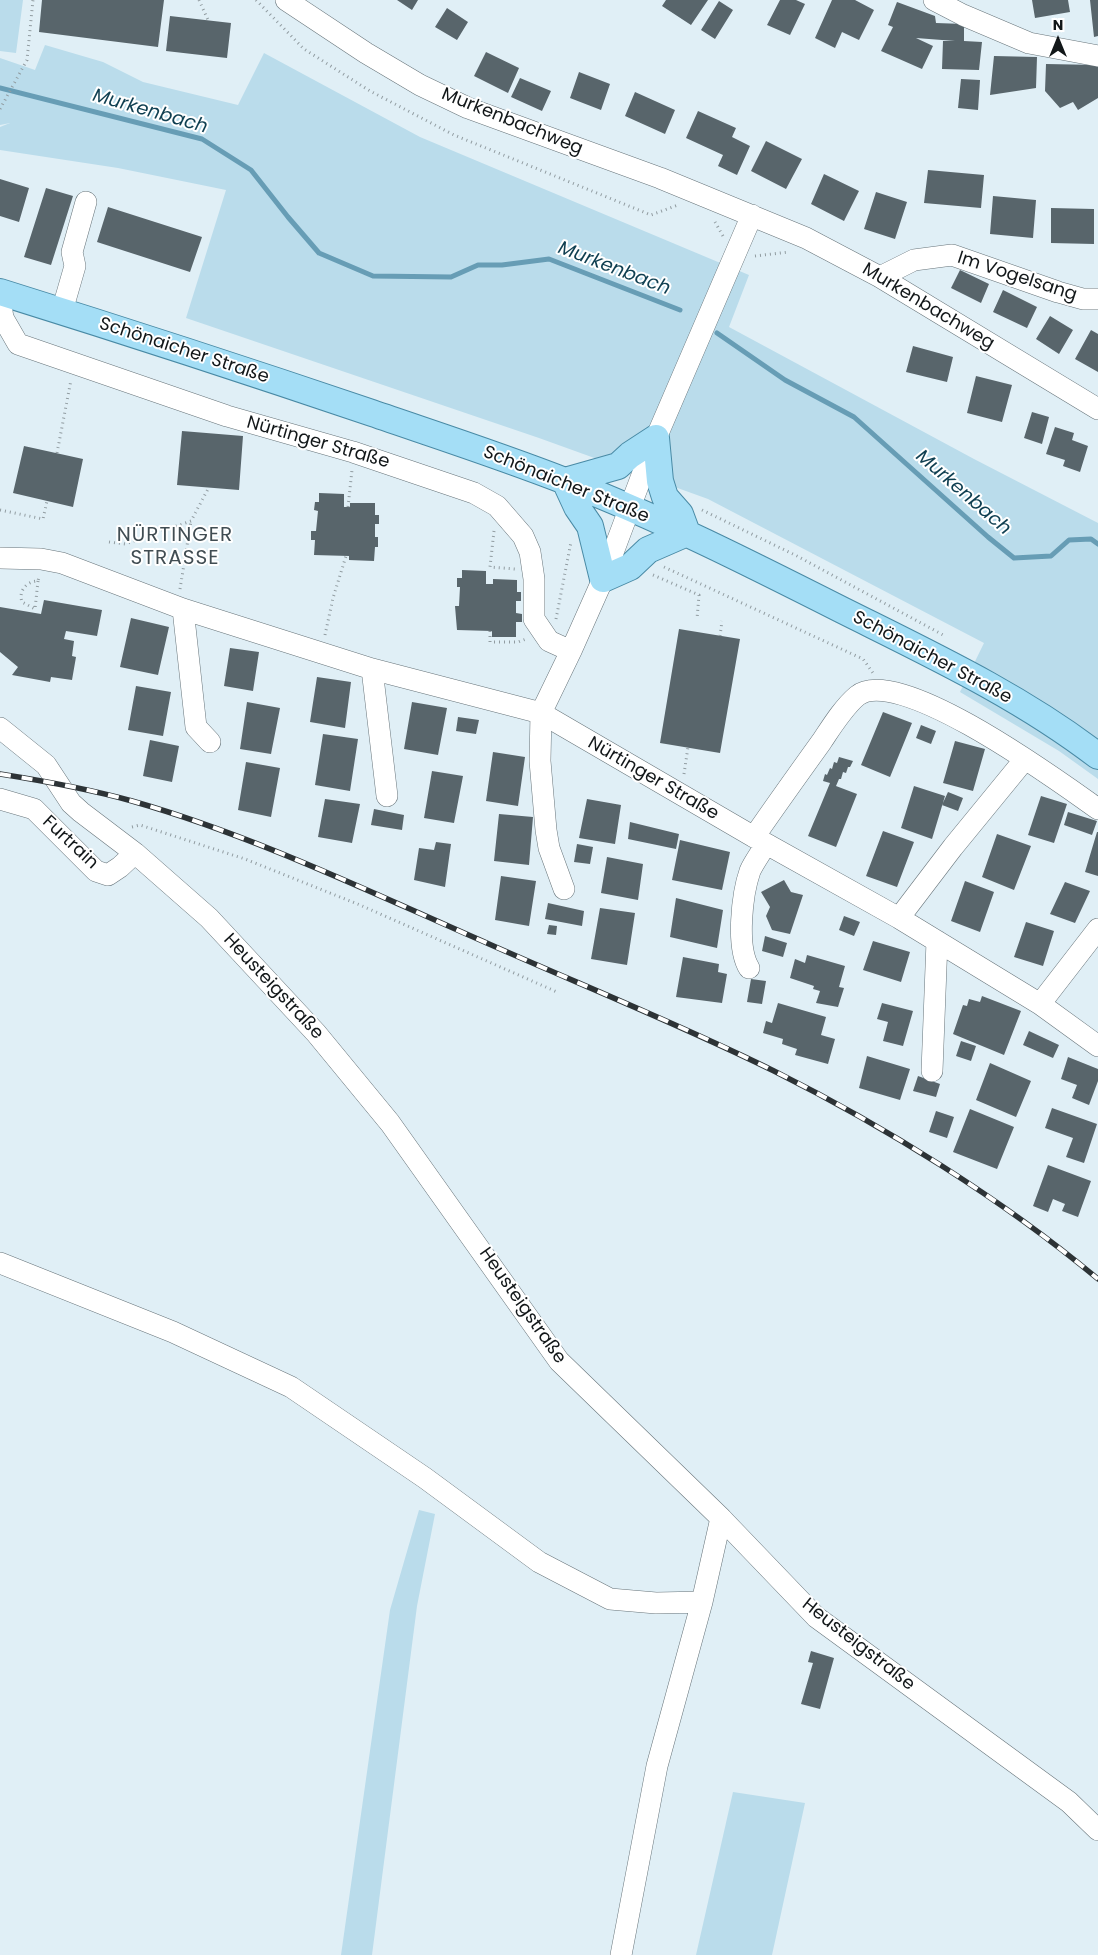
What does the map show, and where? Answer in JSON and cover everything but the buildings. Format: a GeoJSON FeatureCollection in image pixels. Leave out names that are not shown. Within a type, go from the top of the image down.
{"type":"FeatureCollection","features":[{"type":"Feature","properties":{"kind":"main road","name":"Schönaicher Straße"},"geometry":{"type":"LineString","coordinates":[[0,292],[255,373],[565,481],[687,533],[971,675],[1070,734],[1098,756]]}},
{"type":"Feature","properties":{"kind":"main road"},"geometry":{"type":"LineString","coordinates":[[656,438],[660,481],[665,497],[680,514],[687,533],[649,562],[638,556],[630,567],[603,579],[590,526],[577,507],[565,481],[618,466],[630,455],[656,438]]}},
{"type":"Feature","properties":{"kind":"street","name":"Murkenbachweg"},"geometry":{"type":"LineString","coordinates":[[286,0],[366,53],[420,84],[468,108],[660,178],[806,238],[880,277],[1098,409]]}},
{"type":"Feature","properties":{"kind":"street"},"geometry":{"type":"LineString","coordinates":[[934,0],[963,15],[1029,43],[1098,56]]}},
{"type":"Feature","properties":{"kind":"street"},"geometry":{"type":"LineString","coordinates":[[62,311],[75,266],[72,252],[86,202]]}},
{"type":"Feature","properties":{"kind":"street"},"geometry":{"type":"LineString","coordinates":[[564,889],[546,830],[540,761],[541,713],[572,651],[603,579],[628,508],[656,438],[752,215]]}},
{"type":"Feature","properties":{"kind":"street","name":"Im Vogelsang"},"geometry":{"type":"LineString","coordinates":[[880,277],[914,260],[952,255],[1058,292],[1083,299],[1098,299]]}},
{"type":"Feature","properties":{"kind":"street","name":"Nürtinger Straße"},"geometry":{"type":"LineString","coordinates":[[0,298],[3,318],[18,344],[227,416],[353,452],[474,493],[497,506],[523,536],[530,552],[534,579],[534,619],[545,636]]}},
{"type":"Feature","properties":{"kind":"street","name":"Nürtinger Straße"},"geometry":{"type":"LineString","coordinates":[[0,558],[41,559],[62,563],[179,608],[320,653],[372,669],[541,713],[760,841],[899,918],[1040,1004],[1098,1046]]}},
{"type":"Feature","properties":{"kind":"street"},"geometry":{"type":"LineString","coordinates":[[179,608],[196,726],[210,742]]}},
{"type":"Feature","properties":{"kind":"street"},"geometry":{"type":"LineString","coordinates":[[545,636],[572,651]]}},
{"type":"Feature","properties":{"kind":"street"},"geometry":{"type":"LineString","coordinates":[[372,669],[387,796]]}},
{"type":"Feature","properties":{"kind":"street"},"geometry":{"type":"LineString","coordinates":[[749,968],[744,960],[742,941],[744,899],[750,871],[760,841],[840,715],[857,696],[868,690],[887,691],[932,705],[1025,759],[1098,809]]}},
{"type":"Feature","properties":{"kind":"street","name":"Heusteigstraße"},"geometry":{"type":"LineString","coordinates":[[0,728],[46,765],[72,803],[81,812],[110,832],[209,918],[316,1033],[390,1123],[559,1361],[722,1518],[816,1617],[1068,1802],[1098,1830]]}},
{"type":"Feature","properties":{"kind":"street"},"geometry":{"type":"LineString","coordinates":[[899,918],[953,847],[1025,759]]}},
{"type":"Feature","properties":{"kind":"street","name":"Furtrain"},"geometry":{"type":"LineString","coordinates":[[0,799],[34,809],[96,871],[108,875],[135,853]]}},
{"type":"Feature","properties":{"kind":"street"},"geometry":{"type":"LineString","coordinates":[[1040,1004],[1098,929]]}},
{"type":"Feature","properties":{"kind":"street"},"geometry":{"type":"LineString","coordinates":[[932,1071],[937,941]]}},
{"type":"Feature","properties":{"kind":"street"},"geometry":{"type":"LineString","coordinates":[[0,1263],[173,1332],[292,1387],[425,1478],[539,1562],[610,1599],[656,1603],[702,1602]]}},
{"type":"Feature","properties":{"kind":"street"},"geometry":{"type":"LineString","coordinates":[[621,1955],[657,1766],[702,1602],[722,1518]]}},
{"type":"Feature","properties":{"kind":"path"},"geometry":{"type":"LineString","coordinates":[[0,109],[16,84],[27,60],[32,0]]}},
{"type":"Feature","properties":{"kind":"path"},"geometry":{"type":"LineString","coordinates":[[199,0],[208,20]]}},
{"type":"Feature","properties":{"kind":"path"},"geometry":{"type":"LineString","coordinates":[[256,0],[304,49],[370,91],[454,135],[651,215],[678,205],[687,209]]}},
{"type":"Feature","properties":{"kind":"path"},"geometry":{"type":"LineString","coordinates":[[714,220],[722,231],[725,248],[752,256],[791,252]]}},
{"type":"Feature","properties":{"kind":"path"},"geometry":{"type":"LineString","coordinates":[[57,453],[74,362]]}},
{"type":"Feature","properties":{"kind":"path"},"geometry":{"type":"LineString","coordinates":[[348,507],[353,452]]}},
{"type":"Feature","properties":{"kind":"path"},"geometry":{"type":"LineString","coordinates":[[179,608],[192,521],[208,489]]}},
{"type":"Feature","properties":{"kind":"path"},"geometry":{"type":"LineString","coordinates":[[0,510],[43,519],[47,501]]}},
{"type":"Feature","properties":{"kind":"path"},"geometry":{"type":"LineString","coordinates":[[109,542],[126,544],[192,521]]}},
{"type":"Feature","properties":{"kind":"path"},"geometry":{"type":"LineString","coordinates":[[490,631],[490,642],[518,642],[545,636],[556,618],[572,537]]}},
{"type":"Feature","properties":{"kind":"path"},"geometry":{"type":"LineString","coordinates":[[320,653],[333,598],[346,556]]}},
{"type":"Feature","properties":{"kind":"path"},"geometry":{"type":"LineString","coordinates":[[38,581],[28,583],[21,593],[22,602],[35,609],[41,559]]}},
{"type":"Feature","properties":{"kind":"path"},"geometry":{"type":"LineString","coordinates":[[649,562],[699,595],[697,619]]}},
{"type":"Feature","properties":{"kind":"path"},"geometry":{"type":"LineString","coordinates":[[649,562],[863,660],[887,691]]}},
{"type":"Feature","properties":{"kind":"path"},"geometry":{"type":"LineString","coordinates":[[720,636],[722,621]]}},
{"type":"Feature","properties":{"kind":"path"},"geometry":{"type":"LineString","coordinates":[[681,794],[688,747]]}},
{"type":"Feature","properties":{"kind":"path"},"geometry":{"type":"LineString","coordinates":[[110,832],[140,825],[246,859],[360,905],[557,992]]}},
{"type":"Feature","properties":{"kind":"shaded area"},"geometry":{"type":"Polygon","coordinates":[[[0,0],[23,0],[16,53],[0,51],[0,0]]]}},
{"type":"Feature","properties":{"kind":"shaded area"},"geometry":{"type":"Polygon","coordinates":[[[45,45],[103,62],[143,82],[238,105],[264,53],[420,137],[749,275],[729,327],[974,459],[1098,523],[1098,779],[1059,751],[960,692],[984,643],[708,499],[539,438],[186,318],[226,190],[118,168],[0,150],[0,127],[10,123],[0,125],[0,58],[35,70],[45,45]]]}},
{"type":"Feature","properties":{"kind":"shaded area"},"geometry":{"type":"Polygon","coordinates":[[[419,1510],[435,1514],[417,1606],[372,1955],[341,1955],[390,1610],[419,1510]]]}},
{"type":"Feature","properties":{"kind":"shaded area"},"geometry":{"type":"Polygon","coordinates":[[[733,1792],[805,1803],[772,1955],[696,1955],[733,1792]]]}},
{"type":"Feature","properties":{"kind":"waterway","name":"Murkenbach"},"geometry":{"type":"LineString","coordinates":[[0,88],[202,139],[251,170],[319,253],[373,276],[451,277],[478,265],[502,265],[549,259],[680,310]]}},
{"type":"Feature","properties":{"kind":"waterway","name":"Murkenbach"},"geometry":{"type":"LineString","coordinates":[[717,333],[785,380],[854,417],[1014,558],[1051,556],[1069,540],[1091,539],[1098,544]]}},
{"type":"Feature","properties":{"kind":"railway"},"geometry":{"type":"LineString","coordinates":[[0,774],[132,801],[223,831],[313,866],[704,1038],[774,1071],[900,1140],[1023,1221],[1098,1279]]}},
{"type":"Feature","properties":{"kind":"district","name":"NÜRTINGER STRASSE"},"geometry":{"type":"Point","coordinates":[175,548]}}]}
